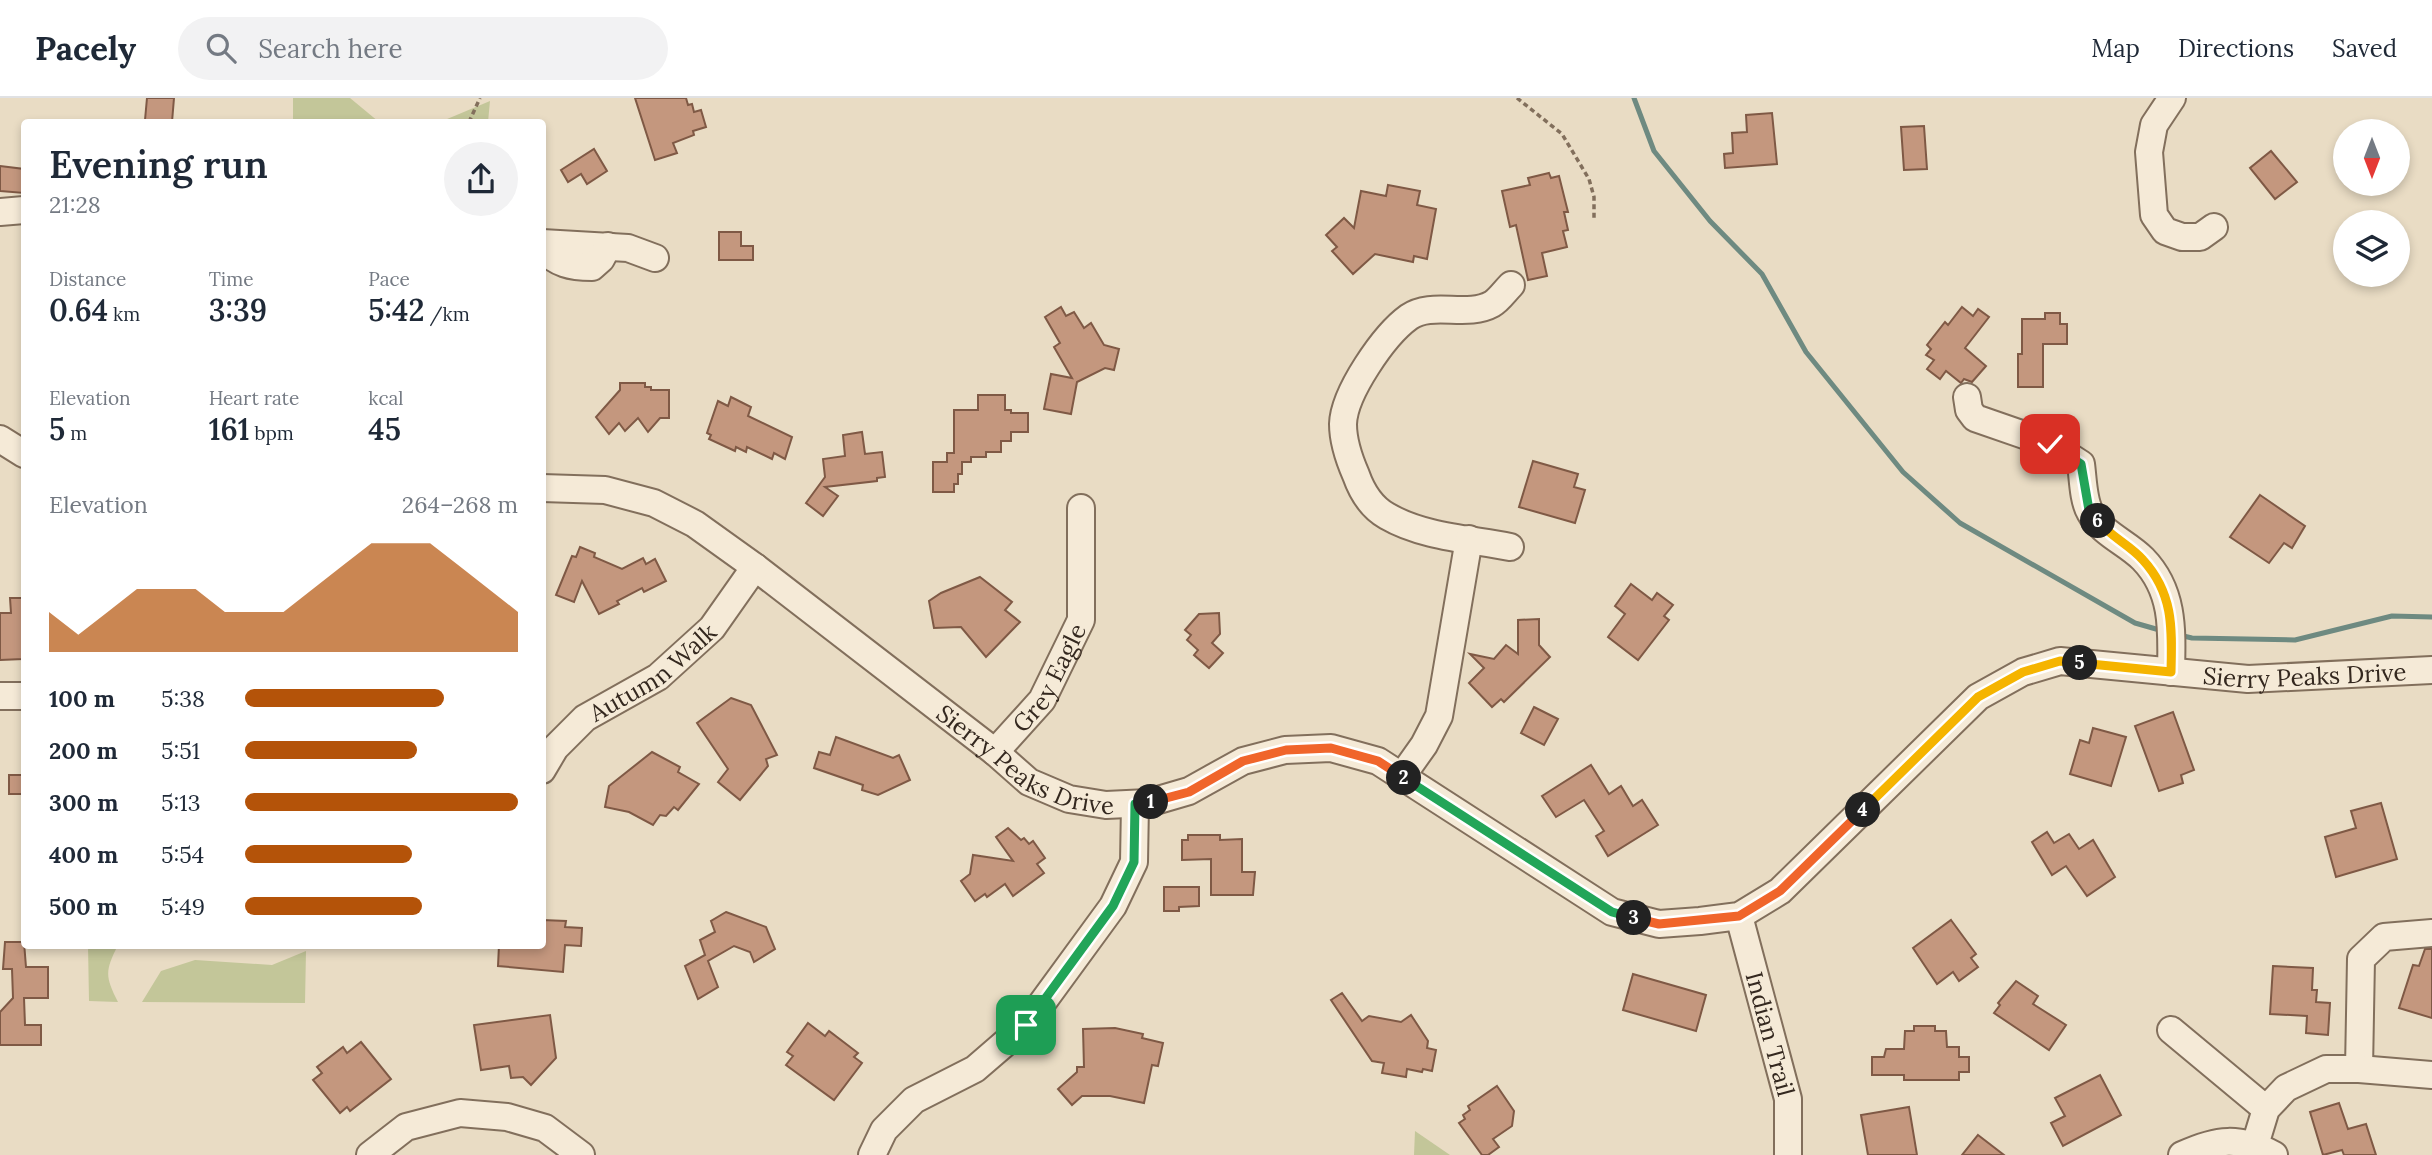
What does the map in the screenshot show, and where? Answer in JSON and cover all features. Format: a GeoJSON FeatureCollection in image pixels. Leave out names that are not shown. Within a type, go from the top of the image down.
{"type":"FeatureCollection","features":[{"type":"Feature","properties":{"kind":"street"},"geometry":{"type":"LineString","coordinates":[[2172,98],[2154,125],[2149,152],[2154,215],[2165,231],[2182,237],[2200,237],[2214,227]]}},
{"type":"Feature","properties":{"kind":"street"},"geometry":{"type":"LineString","coordinates":[[0,212],[21,210]]}},
{"type":"Feature","properties":{"kind":"street"},"geometry":{"type":"LineString","coordinates":[[546,246],[628,248],[655,258]]}},
{"type":"Feature","properties":{"kind":"street"},"geometry":{"type":"LineString","coordinates":[[1510,547],[1428,531],[1387,516],[1371,503],[1359,484],[1344,437],[1346,406],[1356,386],[1381,347],[1409,317],[1420,312],[1454,311],[1492,304],[1511,285]]}},
{"type":"Feature","properties":{"kind":"street"},"geometry":{"type":"LineString","coordinates":[[1967,397],[1969,410],[1975,418],[2050,444],[2081,464],[2089,510],[2108,533],[2143,559],[2164,592],[2173,625],[2171,672]]}},
{"type":"Feature","properties":{"kind":"street"},"geometry":{"type":"LineString","coordinates":[[0,439],[21,452]]}},
{"type":"Feature","properties":{"kind":"street","name":"Sierry Peaks Drive"},"geometry":{"type":"LineString","coordinates":[[546,488],[606,489],[654,503],[695,524],[995,752],[1029,782],[1069,799],[1106,805],[1148,803],[1189,792],[1243,761],[1286,750],[1331,748],[1378,761],[1612,912],[1659,924],[1739,916],[1780,891],[1978,697],[2023,672],[2060,661],[2248,679],[2432,670]]}},
{"type":"Feature","properties":{"kind":"street","name":"Grey Eagle"},"geometry":{"type":"LineString","coordinates":[[995,752],[1042,700],[1081,620],[1081,508]]}},
{"type":"Feature","properties":{"kind":"street"},"geometry":{"type":"LineString","coordinates":[[1402,776],[1424,745],[1439,716],[1469,539]]}},
{"type":"Feature","properties":{"kind":"street","name":"Autumn Walk"},"geometry":{"type":"LineString","coordinates":[[546,763],[555,748],[585,718],[658,677],[712,628],[755,567]]}},
{"type":"Feature","properties":{"kind":"street"},"geometry":{"type":"LineString","coordinates":[[0,696],[21,696]]}},
{"type":"Feature","properties":{"kind":"street"},"geometry":{"type":"LineString","coordinates":[[872,1155],[884,1130],[914,1100],[975,1069],[1026,1025],[1113,906],[1134,862],[1135,804]]}},
{"type":"Feature","properties":{"kind":"street","name":"Indian Trail"},"geometry":{"type":"LineString","coordinates":[[1739,916],[1788,1099],[1788,1155]]}},
{"type":"Feature","properties":{"kind":"street"},"geometry":{"type":"LineString","coordinates":[[2359,1069],[2361,959],[2384,937],[2432,933]]}},
{"type":"Feature","properties":{"kind":"street"},"geometry":{"type":"LineString","coordinates":[[2171,1030],[2266,1109]]}},
{"type":"Feature","properties":{"kind":"street"},"geometry":{"type":"LineString","coordinates":[[2182,1155],[2207,1143],[2236,1141],[2264,1150],[2266,1109],[2286,1088],[2326,1069],[2432,1075]]}},
{"type":"Feature","properties":{"kind":"street"},"geometry":{"type":"LineString","coordinates":[[370,1155],[406,1127],[460,1113],[507,1116],[545,1128],[581,1155]]}},
{"type":"Feature","properties":{"kind":"path"},"geometry":{"type":"LineString","coordinates":[[470,119],[480,98]]}},
{"type":"Feature","properties":{"kind":"path"},"geometry":{"type":"LineString","coordinates":[[1517,98],[1562,134],[1590,179],[1594,197],[1594,218]]}},
{"type":"Feature","properties":{"kind":"green space"},"geometry":{"type":"Polygon","coordinates":[[[293,98],[350,98],[375,119],[293,119],[293,98]]]}},
{"type":"Feature","properties":{"kind":"green space"},"geometry":{"type":"Polygon","coordinates":[[[490,101],[488,119],[447,119],[490,101]]]}},
{"type":"Feature","properties":{"kind":"green space"},"geometry":{"type":"Polygon","coordinates":[[[88,949],[116,949],[108,973],[118,1002],[89,1001],[88,949]]]}},
{"type":"Feature","properties":{"kind":"green space"},"geometry":{"type":"Polygon","coordinates":[[[306,951],[305,1003],[142,1002],[161,971],[195,960],[272,965],[306,951]]]}},
{"type":"Feature","properties":{"kind":"green space"},"geometry":{"type":"Polygon","coordinates":[[[1415,1131],[1450,1155],[1414,1155],[1415,1131]]]}},
{"type":"Feature","properties":{"kind":"building"},"geometry":{"type":"Polygon","coordinates":[[[147,98],[174,98],[172,119],[145,119],[147,98]]]}},
{"type":"Feature","properties":{"kind":"building"},"geometry":{"type":"Polygon","coordinates":[[[635,98],[686,98],[688,105],[692,104],[694,112],[701,110],[706,127],[673,143],[677,153],[655,160],[635,98]]]}},
{"type":"Feature","properties":{"kind":"building"},"geometry":{"type":"Polygon","coordinates":[[[1772,113],[1777,164],[1725,168],[1724,154],[1733,153],[1732,133],[1747,132],[1746,115],[1772,113]]]}},
{"type":"Feature","properties":{"kind":"building"},"geometry":{"type":"Polygon","coordinates":[[[1924,126],[1927,169],[1904,170],[1901,127],[1924,126]]]}},
{"type":"Feature","properties":{"kind":"building"},"geometry":{"type":"Polygon","coordinates":[[[594,149],[607,171],[587,184],[581,174],[568,182],[561,170],[594,149]]]}},
{"type":"Feature","properties":{"kind":"building"},"geometry":{"type":"Polygon","coordinates":[[[2271,151],[2297,182],[2275,199],[2250,168],[2271,151]]]}},
{"type":"Feature","properties":{"kind":"building"},"geometry":{"type":"Polygon","coordinates":[[[0,166],[21,169],[21,193],[0,191],[0,166]]]}},
{"type":"Feature","properties":{"kind":"building"},"geometry":{"type":"Polygon","coordinates":[[[1549,173],[1551,178],[1559,176],[1568,212],[1564,212],[1568,230],[1563,231],[1567,247],[1542,253],[1547,276],[1528,280],[1516,225],[1510,227],[1502,191],[1530,185],[1528,178],[1549,173]]]}},
{"type":"Feature","properties":{"kind":"building"},"geometry":{"type":"Polygon","coordinates":[[[1388,185],[1420,191],[1417,205],[1436,209],[1427,259],[1414,256],[1413,262],[1375,254],[1353,274],[1332,251],[1337,247],[1326,235],[1344,218],[1354,228],[1361,191],[1386,196],[1388,185]]]}},
{"type":"Feature","properties":{"kind":"building"},"geometry":{"type":"Polygon","coordinates":[[[719,232],[741,232],[741,246],[753,246],[753,260],[719,260],[719,232]]]}},
{"type":"Feature","properties":{"kind":"building"},"geometry":{"type":"Polygon","coordinates":[[[1061,307],[1066,316],[1074,312],[1084,328],[1091,323],[1104,345],[1119,349],[1114,370],[1105,368],[1077,382],[1071,414],[1044,409],[1051,374],[1072,378],[1054,347],[1060,343],[1045,317],[1061,307]]]}},
{"type":"Feature","properties":{"kind":"building"},"geometry":{"type":"Polygon","coordinates":[[[1962,307],[1973,316],[1978,309],[1989,317],[1965,348],[1986,366],[1972,382],[1964,379],[1961,383],[1946,371],[1940,379],[1927,369],[1934,360],[1926,355],[1931,349],[1927,345],[1945,322],[1948,325],[1962,307]]]}},
{"type":"Feature","properties":{"kind":"building"},"geometry":{"type":"Polygon","coordinates":[[[2045,313],[2060,313],[2060,324],[2067,324],[2067,344],[2043,344],[2043,387],[2018,387],[2022,319],[2045,319],[2045,313]]]}},
{"type":"Feature","properties":{"kind":"building"},"geometry":{"type":"Polygon","coordinates":[[[620,383],[645,383],[645,387],[651,387],[651,390],[669,390],[669,418],[660,418],[648,432],[638,418],[625,431],[619,423],[609,434],[596,417],[620,390],[620,383]]]}},
{"type":"Feature","properties":{"kind":"building"},"geometry":{"type":"Polygon","coordinates":[[[978,395],[1005,395],[1005,410],[1011,410],[1011,413],[1028,413],[1028,432],[1011,432],[1011,441],[1001,441],[1001,452],[986,452],[986,457],[971,457],[971,462],[962,462],[962,474],[958,474],[958,484],[954,484],[954,492],[933,492],[933,462],[947,462],[947,453],[954,453],[954,410],[978,410],[978,395]]]}},
{"type":"Feature","properties":{"kind":"building"},"geometry":{"type":"Polygon","coordinates":[[[731,397],[751,407],[748,416],[792,437],[785,459],[774,453],[772,459],[747,447],[746,452],[736,447],[735,451],[709,439],[711,435],[707,433],[718,401],[728,406],[731,397]]]}},
{"type":"Feature","properties":{"kind":"building"},"geometry":{"type":"Polygon","coordinates":[[[862,432],[865,454],[882,452],[885,477],[877,478],[877,481],[825,487],[838,496],[823,516],[806,503],[825,477],[823,459],[845,456],[843,435],[862,432]]]}},
{"type":"Feature","properties":{"kind":"building"},"geometry":{"type":"Polygon","coordinates":[[[1533,461],[1578,474],[1574,487],[1585,490],[1575,523],[1519,507],[1533,461]]]}},
{"type":"Feature","properties":{"kind":"building"},"geometry":{"type":"Polygon","coordinates":[[[2260,495],[2305,526],[2292,548],[2284,543],[2269,563],[2230,537],[2260,495]]]}},
{"type":"Feature","properties":{"kind":"building"},"geometry":{"type":"Polygon","coordinates":[[[580,547],[595,553],[594,557],[622,569],[643,558],[646,564],[655,559],[666,581],[644,592],[642,588],[599,614],[582,581],[574,602],[556,595],[572,556],[576,557],[580,547]]]}},
{"type":"Feature","properties":{"kind":"building"},"geometry":{"type":"Polygon","coordinates":[[[980,577],[1012,602],[1005,610],[1020,622],[986,657],[961,627],[934,628],[929,601],[941,593],[980,577]]]}},
{"type":"Feature","properties":{"kind":"building"},"geometry":{"type":"Polygon","coordinates":[[[1631,584],[1652,600],[1657,593],[1673,605],[1664,616],[1669,620],[1638,660],[1608,637],[1625,614],[1615,606],[1631,584]]]}},
{"type":"Feature","properties":{"kind":"building"},"geometry":{"type":"Polygon","coordinates":[[[10,598],[21,598],[21,659],[0,660],[0,613],[11,613],[10,598]]]}},
{"type":"Feature","properties":{"kind":"building"},"geometry":{"type":"Polygon","coordinates":[[[1219,613],[1220,634],[1212,643],[1223,653],[1209,668],[1194,655],[1198,650],[1187,640],[1191,635],[1185,630],[1199,614],[1219,613]]]}},
{"type":"Feature","properties":{"kind":"building"},"geometry":{"type":"Polygon","coordinates":[[[1539,619],[1539,645],[1550,657],[1504,702],[1501,699],[1492,707],[1469,683],[1484,668],[1470,654],[1494,659],[1506,645],[1518,654],[1518,620],[1539,619]]]}},
{"type":"Feature","properties":{"kind":"building"},"geometry":{"type":"Polygon","coordinates":[[[731,698],[751,705],[777,755],[766,759],[768,766],[740,800],[718,782],[728,769],[697,723],[731,698]]]}},
{"type":"Feature","properties":{"kind":"building"},"geometry":{"type":"Polygon","coordinates":[[[1534,707],[1558,719],[1544,745],[1521,733],[1534,707]]]}},
{"type":"Feature","properties":{"kind":"building"},"geometry":{"type":"Polygon","coordinates":[[[2173,712],[2194,770],[2181,775],[2183,783],[2159,791],[2135,726],[2173,712]]]}},
{"type":"Feature","properties":{"kind":"building"},"geometry":{"type":"Polygon","coordinates":[[[2093,728],[2126,737],[2111,786],[2070,774],[2080,740],[2089,743],[2093,728]]]}},
{"type":"Feature","properties":{"kind":"building"},"geometry":{"type":"Polygon","coordinates":[[[836,737],[893,758],[899,755],[910,780],[878,795],[862,790],[863,785],[814,768],[819,752],[830,755],[836,737]]]}},
{"type":"Feature","properties":{"kind":"building"},"geometry":{"type":"Polygon","coordinates":[[[652,752],[680,767],[678,772],[699,784],[678,810],[674,807],[666,816],[660,815],[653,825],[629,812],[605,807],[609,786],[652,752]]]}},
{"type":"Feature","properties":{"kind":"building"},"geometry":{"type":"Polygon","coordinates":[[[1591,765],[1609,794],[1621,786],[1633,806],[1642,800],[1658,825],[1608,856],[1596,836],[1604,831],[1584,800],[1556,817],[1542,796],[1591,765]]]}},
{"type":"Feature","properties":{"kind":"building"},"geometry":{"type":"Polygon","coordinates":[[[9,775],[21,775],[21,794],[9,794],[9,775]]]}},
{"type":"Feature","properties":{"kind":"building"},"geometry":{"type":"Polygon","coordinates":[[[2381,803],[2397,859],[2336,877],[2325,837],[2356,828],[2351,811],[2381,803]]]}},
{"type":"Feature","properties":{"kind":"building"},"geometry":{"type":"Polygon","coordinates":[[[1008,828],[1021,840],[1024,838],[1029,844],[1033,841],[1045,858],[1037,864],[1044,873],[1013,896],[1005,884],[987,897],[985,894],[975,901],[961,881],[970,874],[973,855],[1013,861],[996,837],[1008,828]]]}},
{"type":"Feature","properties":{"kind":"building"},"geometry":{"type":"Polygon","coordinates":[[[2047,832],[2054,843],[2069,834],[2079,849],[2093,840],[2115,877],[2087,896],[2066,866],[2052,875],[2032,842],[2047,832]]]}},
{"type":"Feature","properties":{"kind":"building"},"geometry":{"type":"Polygon","coordinates":[[[1188,835],[1220,835],[1220,840],[1242,839],[1242,872],[1255,872],[1253,895],[1211,895],[1211,859],[1182,860],[1182,840],[1188,840],[1188,835]]]}},
{"type":"Feature","properties":{"kind":"building"},"geometry":{"type":"Polygon","coordinates":[[[1164,887],[1199,887],[1199,906],[1179,907],[1179,911],[1164,911],[1164,887]]]}},
{"type":"Feature","properties":{"kind":"building"},"geometry":{"type":"Polygon","coordinates":[[[726,912],[766,927],[775,949],[754,962],[750,952],[734,946],[708,961],[718,987],[698,999],[685,966],[705,955],[700,940],[715,932],[711,921],[726,912]]]}},
{"type":"Feature","properties":{"kind":"building"},"geometry":{"type":"Polygon","coordinates":[[[546,920],[566,921],[565,927],[582,928],[581,946],[565,945],[563,972],[498,966],[499,949],[546,949],[546,920]]]}},
{"type":"Feature","properties":{"kind":"building"},"geometry":{"type":"Polygon","coordinates":[[[1951,920],[1976,954],[1971,958],[1978,967],[1959,981],[1953,972],[1937,984],[1913,948],[1951,920]]]}},
{"type":"Feature","properties":{"kind":"building"},"geometry":{"type":"Polygon","coordinates":[[[5,942],[21,942],[21,949],[25,949],[26,967],[48,967],[48,998],[24,998],[25,1025],[41,1025],[41,1045],[0,1045],[0,1012],[13,998],[12,969],[3,969],[5,942]]]}},
{"type":"Feature","properties":{"kind":"building"},"geometry":{"type":"Polygon","coordinates":[[[2425,949],[2432,949],[2432,1018],[2399,1008],[2413,965],[2419,966],[2425,949]]]}},
{"type":"Feature","properties":{"kind":"building"},"geometry":{"type":"Polygon","coordinates":[[[2273,966],[2313,968],[2312,990],[2317,990],[2316,1002],[2330,1003],[2328,1035],[2306,1033],[2307,1016],[2270,1014],[2273,966]]]}},
{"type":"Feature","properties":{"kind":"building"},"geometry":{"type":"Polygon","coordinates":[[[1633,974],[1706,995],[1696,1031],[1623,1010],[1633,974]]]}},
{"type":"Feature","properties":{"kind":"building"},"geometry":{"type":"Polygon","coordinates":[[[2016,981],[2038,996],[2033,1004],[2066,1025],[2049,1050],[1994,1013],[2000,1005],[1998,1003],[2016,981]]]}},
{"type":"Feature","properties":{"kind":"building"},"geometry":{"type":"Polygon","coordinates":[[[1342,993],[1362,1021],[1369,1016],[1401,1022],[1411,1015],[1428,1041],[1427,1048],[1436,1050],[1432,1071],[1407,1069],[1406,1077],[1382,1073],[1384,1063],[1372,1061],[1331,1000],[1342,993]]]}},
{"type":"Feature","properties":{"kind":"building"},"geometry":{"type":"Polygon","coordinates":[[[550,1015],[556,1058],[531,1085],[523,1077],[511,1078],[509,1066],[481,1070],[474,1025],[550,1015]]]}},
{"type":"Feature","properties":{"kind":"building"},"geometry":{"type":"Polygon","coordinates":[[[808,1023],[825,1036],[829,1031],[858,1053],[854,1057],[862,1063],[834,1100],[786,1065],[793,1056],[787,1052],[808,1023]]]}},
{"type":"Feature","properties":{"kind":"building"},"geometry":{"type":"Polygon","coordinates":[[[1914,1026],[1935,1026],[1935,1031],[1946,1031],[1947,1047],[1959,1047],[1959,1057],[1969,1057],[1969,1072],[1959,1072],[1959,1080],[1904,1080],[1904,1075],[1872,1075],[1872,1057],[1884,1057],[1886,1049],[1904,1049],[1905,1031],[1914,1031],[1914,1026]]]}},
{"type":"Feature","properties":{"kind":"building"},"geometry":{"type":"Polygon","coordinates":[[[1115,1028],[1143,1034],[1142,1038],[1163,1043],[1158,1066],[1152,1065],[1144,1103],[1110,1096],[1082,1096],[1072,1105],[1058,1089],[1077,1072],[1077,1067],[1084,1067],[1083,1029],[1115,1028]]]}},
{"type":"Feature","properties":{"kind":"building"},"geometry":{"type":"Polygon","coordinates":[[[361,1042],[391,1079],[350,1111],[347,1107],[340,1113],[313,1080],[322,1073],[317,1067],[343,1047],[347,1053],[361,1042]]]}},
{"type":"Feature","properties":{"kind":"building"},"geometry":{"type":"Polygon","coordinates":[[[2100,1075],[2121,1115],[2063,1146],[2051,1123],[2065,1116],[2055,1098],[2100,1075]]]}},
{"type":"Feature","properties":{"kind":"building"},"geometry":{"type":"Polygon","coordinates":[[[1497,1086],[1514,1111],[1512,1126],[1493,1139],[1499,1147],[1488,1155],[1482,1155],[1459,1123],[1465,1119],[1463,1115],[1470,1110],[1468,1106],[1497,1086]]]}},
{"type":"Feature","properties":{"kind":"building"},"geometry":{"type":"Polygon","coordinates":[[[2339,1103],[2348,1129],[2366,1124],[2376,1155],[2344,1155],[2342,1150],[2323,1155],[2310,1112],[2339,1103]]]}},
{"type":"Feature","properties":{"kind":"building"},"geometry":{"type":"Polygon","coordinates":[[[1909,1107],[1917,1155],[1868,1155],[1861,1115],[1909,1107]]]}},
{"type":"Feature","properties":{"kind":"building"},"geometry":{"type":"Polygon","coordinates":[[[1978,1135],[2004,1155],[1962,1155],[1978,1135]]]}},
{"type":"Feature","properties":{"kind":"waterway"},"geometry":{"type":"LineString","coordinates":[[1634,98],[1654,151],[1710,221],[1762,274],[1806,352],[1903,472],[1960,523],[2135,623],[2163,631]]}},
{"type":"Feature","properties":{"kind":"waterway"},"geometry":{"type":"LineString","coordinates":[[2179,635],[2192,638],[2295,640],[2392,616],[2432,617]]}},
{"type":"Feature","properties":{"kind":"route"},"geometry":{"type":"LineString","coordinates":[[1026,1025],[1113,906],[1134,862],[1135,804],[1189,792],[1243,761],[1286,750],[1331,748],[1378,761],[1612,912],[1659,924],[1700,922],[1739,916],[1780,891],[1978,697],[2023,672],[2060,661],[2171,672],[2173,625],[2164,592],[2143,559],[2108,533],[2089,510],[2081,464],[2050,444]]}}]}
